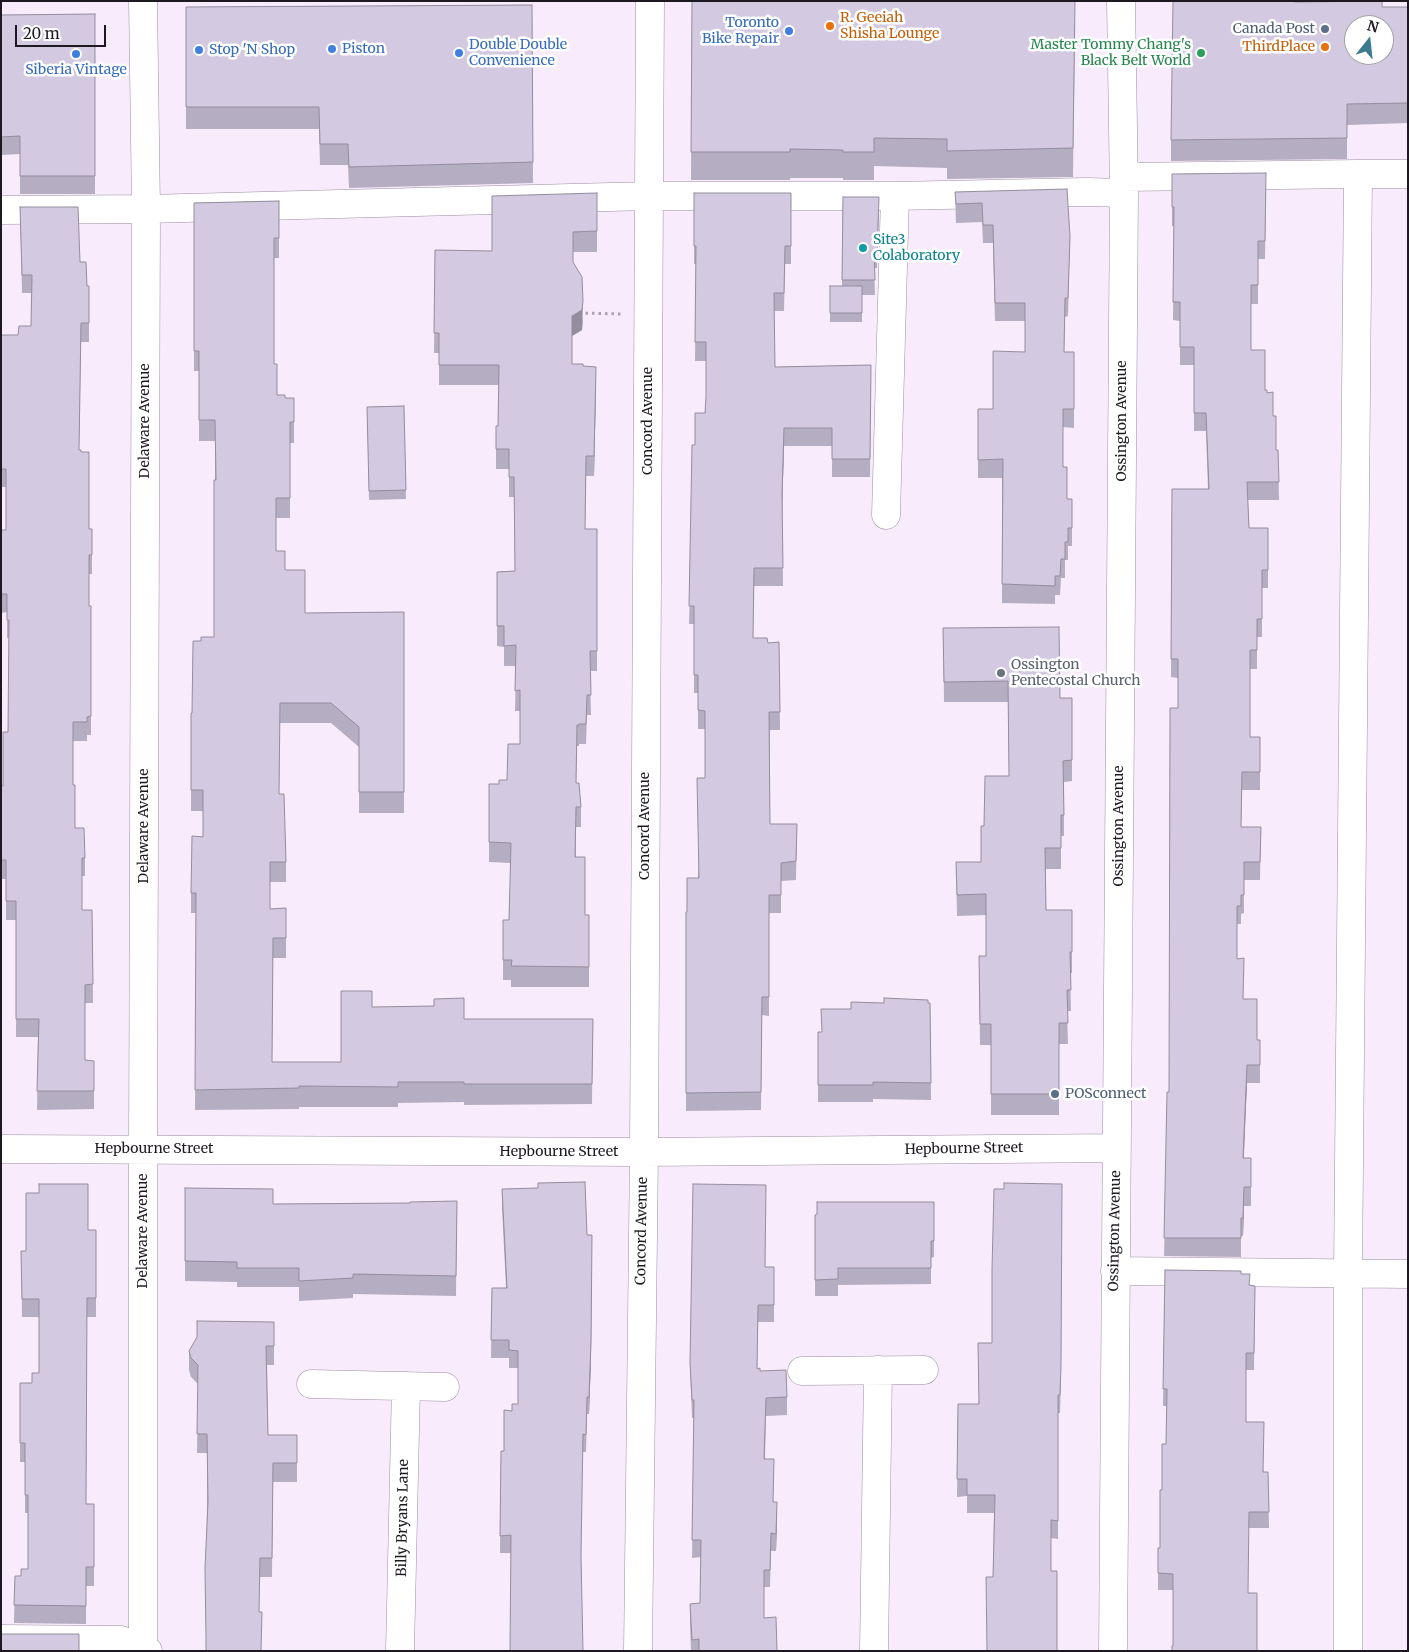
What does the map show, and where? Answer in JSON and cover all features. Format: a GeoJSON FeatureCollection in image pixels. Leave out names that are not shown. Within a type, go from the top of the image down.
{"type":"FeatureCollection","features":[{"type":"Feature","properties":{"kind":"street","name":"Delaware Avenue"},"geometry":{"type":"LineString","coordinates":[[143,1],[146,209],[143,1149],[145,1650]]}},
{"type":"Feature","properties":{"kind":"street","name":"Concord Avenue"},"geometry":{"type":"LineString","coordinates":[[638,1651],[644,1152],[650,1]]}},
{"type":"Feature","properties":{"kind":"street","name":"Ossington Avenue"},"geometry":{"type":"LineString","coordinates":[[1113,1651],[1124,185],[1121,1]]}},
{"type":"Feature","properties":{"kind":"street"},"geometry":{"type":"LineString","coordinates":[[1,210],[146,209],[649,196],[895,196],[1086,192],[1124,185],[1358,174],[1408,174]]}},
{"type":"Feature","properties":{"kind":"street"},"geometry":{"type":"LineString","coordinates":[[1348,1651],[1348,1273],[1358,174]]}},
{"type":"Feature","properties":{"kind":"street"},"geometry":{"type":"LineString","coordinates":[[886,515],[895,196]]}},
{"type":"Feature","properties":{"kind":"street","name":"Hepbourne Street"},"geometry":{"type":"LineString","coordinates":[[1,1149],[644,1152],[1116,1148]]}},
{"type":"Feature","properties":{"kind":"street"},"geometry":{"type":"LineString","coordinates":[[1115,1271],[1408,1274]]}},
{"type":"Feature","properties":{"kind":"street"},"geometry":{"type":"LineString","coordinates":[[874,1651],[878,1370]]}},
{"type":"Feature","properties":{"kind":"street"},"geometry":{"type":"LineString","coordinates":[[802,1371],[924,1370]]}},
{"type":"Feature","properties":{"kind":"street"},"geometry":{"type":"LineString","coordinates":[[311,1384],[445,1387]]}},
{"type":"Feature","properties":{"kind":"street","name":"Billy Bryans Lane"},"geometry":{"type":"LineString","coordinates":[[400,1651],[406,1386]]}},
{"type":"Feature","properties":{"kind":"street"},"geometry":{"type":"LineString","coordinates":[[1,1639],[121,1640],[145,1650]]}},
{"type":"Feature","properties":{"kind":"path"},"geometry":{"type":"LineString","coordinates":[[576,313],[622,314]]}},
{"type":"Feature","properties":{"kind":"building"},"geometry":{"type":"Polygon","coordinates":[[[692,1],[1075,1],[1073,148],[947,151],[947,139],[874,138],[874,152],[790,149],[790,152],[691,152],[692,1]]]}},
{"type":"Feature","properties":{"kind":"building"},"geometry":{"type":"Polygon","coordinates":[[[1173,1],[1382,1],[1382,7],[1408,7],[1408,103],[1347,104],[1347,138],[1171,140],[1173,1]]]}},
{"type":"Feature","properties":{"kind":"building"},"geometry":{"type":"Polygon","coordinates":[[[532,5],[533,162],[349,167],[348,144],[320,144],[319,107],[186,107],[186,7],[532,5]]]}},
{"type":"Feature","properties":{"kind":"building"},"geometry":{"type":"Polygon","coordinates":[[[95,14],[95,176],[20,176],[20,136],[1,137],[1,15],[95,14]]]}},
{"type":"Feature","properties":{"kind":"building"},"geometry":{"type":"Polygon","coordinates":[[[1266,173],[1265,241],[1258,241],[1258,285],[1251,285],[1251,350],[1265,350],[1265,390],[1267,390],[1267,393],[1273,392],[1273,416],[1276,416],[1276,450],[1278,450],[1279,482],[1247,482],[1249,528],[1268,528],[1268,570],[1262,570],[1262,619],[1257,619],[1257,650],[1250,650],[1250,737],[1260,737],[1260,772],[1242,772],[1241,827],[1261,827],[1260,862],[1244,862],[1244,895],[1241,895],[1241,906],[1237,906],[1237,959],[1244,958],[1243,999],[1257,999],[1257,1040],[1260,1040],[1260,1065],[1247,1065],[1243,1158],[1251,1158],[1251,1187],[1244,1187],[1241,1238],[1164,1238],[1167,1092],[1169,1092],[1170,708],[1178,708],[1178,659],[1171,659],[1172,489],[1209,489],[1206,413],[1194,413],[1194,347],[1180,347],[1180,302],[1173,302],[1174,207],[1172,207],[1172,174],[1266,173]]]}},
{"type":"Feature","properties":{"kind":"building"},"geometry":{"type":"Polygon","coordinates":[[[1067,189],[1070,236],[1068,298],[1065,298],[1064,352],[1074,352],[1074,409],[1063,409],[1063,467],[1067,467],[1067,499],[1072,499],[1072,528],[1068,528],[1068,542],[1065,542],[1065,559],[1061,559],[1060,576],[1055,576],[1055,586],[1002,584],[1003,459],[978,460],[978,409],[993,409],[993,351],[1025,352],[1025,303],[995,303],[993,225],[983,225],[982,203],[956,204],[955,192],[1067,189]]]}},
{"type":"Feature","properties":{"kind":"building"},"geometry":{"type":"Polygon","coordinates":[[[597,193],[597,231],[573,232],[573,262],[582,277],[583,301],[582,310],[572,316],[572,364],[596,367],[594,456],[586,456],[585,529],[597,529],[597,651],[590,651],[591,695],[587,695],[586,724],[577,725],[576,783],[579,783],[581,807],[576,807],[575,857],[585,857],[585,915],[589,915],[589,967],[511,966],[512,960],[503,960],[503,920],[509,920],[511,843],[489,842],[489,784],[499,784],[499,780],[507,780],[508,744],[520,744],[520,690],[515,691],[516,645],[504,646],[504,626],[497,626],[497,572],[515,571],[514,477],[509,477],[509,449],[496,449],[499,365],[439,365],[439,333],[434,333],[435,250],[492,251],[492,196],[597,193]]]}},
{"type":"Feature","properties":{"kind":"building"},"geometry":{"type":"Polygon","coordinates":[[[694,193],[791,193],[791,246],[785,246],[784,293],[774,293],[775,367],[871,365],[870,459],[832,459],[832,428],[784,428],[782,495],[783,568],[754,568],[753,638],[767,638],[768,643],[779,642],[780,712],[769,712],[770,824],[797,824],[796,861],[781,863],[781,895],[769,895],[769,997],[762,997],[761,1092],[686,1093],[687,878],[699,878],[697,778],[705,778],[705,711],[698,710],[698,675],[694,675],[694,606],[689,606],[692,445],[695,445],[695,413],[705,413],[706,397],[706,342],[695,342],[696,246],[694,246],[694,193]]]}},
{"type":"Feature","properties":{"kind":"building","name":"Site3 Colaboratory"},"geometry":{"type":"Polygon","coordinates":[[[843,197],[879,197],[877,253],[874,253],[875,280],[842,280],[843,197]]]}},
{"type":"Feature","properties":{"kind":"building"},"geometry":{"type":"Polygon","coordinates":[[[279,201],[279,238],[274,238],[274,364],[277,364],[277,395],[285,395],[285,398],[294,398],[294,422],[290,422],[290,498],[276,498],[276,551],[285,551],[285,570],[305,570],[305,613],[404,612],[404,792],[359,792],[359,727],[331,703],[280,703],[279,794],[284,794],[286,862],[270,862],[270,909],[286,908],[286,938],[273,938],[272,1062],[341,1062],[341,991],[372,991],[372,1007],[434,1006],[434,999],[464,998],[464,1019],[593,1019],[592,1084],[398,1082],[398,1087],[299,1086],[299,1088],[195,1090],[196,893],[191,893],[192,836],[203,837],[203,790],[191,790],[193,641],[201,641],[201,637],[214,637],[214,480],[216,480],[215,420],[199,420],[199,351],[194,351],[194,203],[279,201]]]}},
{"type":"Feature","properties":{"kind":"building"},"geometry":{"type":"Polygon","coordinates":[[[20,207],[78,207],[80,262],[86,262],[87,286],[89,286],[89,323],[81,323],[79,450],[81,452],[89,452],[89,529],[92,529],[92,555],[89,555],[91,716],[87,717],[87,722],[73,722],[73,785],[75,785],[75,828],[84,828],[85,858],[82,858],[82,910],[92,910],[93,984],[85,985],[85,1060],[94,1061],[94,1091],[37,1091],[39,1019],[16,1019],[16,901],[6,901],[6,860],[1,860],[3,732],[8,732],[9,620],[7,620],[7,594],[1,594],[1,530],[6,530],[6,469],[1,469],[1,335],[18,335],[19,326],[31,326],[32,275],[22,275],[20,207]]]}},
{"type":"Feature","properties":{"kind":"building"},"geometry":{"type":"Polygon","coordinates":[[[830,286],[862,286],[862,313],[830,313],[830,286]]]}},
{"type":"Feature","properties":{"kind":"building"},"geometry":{"type":"Polygon","coordinates":[[[404,406],[406,490],[369,491],[367,407],[404,406]]]}},
{"type":"Feature","properties":{"kind":"building"},"geometry":{"type":"Polygon","coordinates":[[[1059,627],[1060,698],[1072,698],[1072,760],[1063,761],[1064,815],[1061,815],[1061,848],[1045,848],[1046,910],[1072,910],[1071,990],[1067,990],[1068,1023],[1059,1023],[1059,1094],[991,1094],[991,1024],[980,1024],[979,956],[986,956],[986,894],[957,895],[956,862],[981,862],[981,826],[984,826],[985,776],[1009,776],[1008,681],[944,682],[943,628],[1059,627]]]}},
{"type":"Feature","properties":{"kind":"building"},"geometry":{"type":"Polygon","coordinates":[[[884,998],[928,1000],[928,1003],[930,1003],[931,1083],[873,1082],[873,1085],[818,1085],[818,1032],[822,1032],[821,1009],[851,1009],[851,1002],[884,1003],[884,998]]]}},
{"type":"Feature","properties":{"kind":"building"},"geometry":{"type":"Polygon","coordinates":[[[585,1182],[587,1235],[592,1235],[589,1397],[587,1397],[586,1435],[583,1434],[581,1555],[583,1651],[510,1651],[511,1535],[500,1536],[501,1451],[504,1451],[504,1410],[512,1411],[512,1404],[518,1404],[518,1351],[509,1350],[509,1340],[491,1340],[492,1288],[507,1288],[502,1189],[538,1188],[538,1183],[585,1182]]]}},
{"type":"Feature","properties":{"kind":"building"},"geometry":{"type":"Polygon","coordinates":[[[1004,1183],[1062,1184],[1058,1521],[1051,1520],[1051,1571],[1057,1571],[1057,1651],[987,1651],[986,1577],[993,1577],[995,1495],[967,1495],[967,1479],[957,1479],[958,1404],[979,1404],[978,1343],[992,1343],[994,1189],[1004,1189],[1004,1183]]]}},
{"type":"Feature","properties":{"kind":"building"},"geometry":{"type":"Polygon","coordinates":[[[39,1184],[88,1184],[88,1230],[96,1230],[96,1298],[87,1298],[86,1504],[94,1504],[94,1567],[86,1567],[86,1606],[14,1605],[15,1576],[21,1576],[21,1569],[28,1569],[28,1495],[25,1495],[25,1443],[20,1443],[20,1383],[32,1383],[32,1373],[39,1373],[39,1299],[22,1299],[21,1251],[26,1251],[26,1193],[39,1193],[39,1184]]]}},
{"type":"Feature","properties":{"kind":"building"},"geometry":{"type":"Polygon","coordinates":[[[693,1184],[766,1185],[765,1267],[774,1267],[774,1305],[758,1305],[757,1369],[760,1368],[760,1371],[786,1370],[787,1397],[766,1398],[764,1459],[774,1459],[773,1502],[777,1502],[776,1534],[771,1533],[770,1570],[764,1570],[764,1618],[776,1617],[777,1651],[699,1651],[699,1639],[692,1640],[690,1604],[700,1603],[701,1540],[692,1540],[694,1400],[692,1400],[690,1363],[693,1184]]]}},
{"type":"Feature","properties":{"kind":"building"},"geometry":{"type":"Polygon","coordinates":[[[185,1188],[273,1189],[273,1204],[457,1201],[456,1276],[353,1274],[353,1278],[299,1281],[299,1268],[237,1268],[237,1262],[185,1261],[185,1188]]]}},
{"type":"Feature","properties":{"kind":"building"},"geometry":{"type":"Polygon","coordinates":[[[817,1202],[934,1202],[934,1241],[931,1241],[931,1268],[838,1268],[838,1279],[815,1280],[815,1215],[817,1214],[817,1202]]]}},
{"type":"Feature","properties":{"kind":"building"},"geometry":{"type":"Polygon","coordinates":[[[1165,1270],[1241,1271],[1241,1274],[1250,1274],[1249,1285],[1255,1286],[1254,1353],[1246,1353],[1246,1422],[1264,1422],[1263,1472],[1268,1472],[1269,1512],[1249,1512],[1248,1593],[1257,1593],[1257,1651],[1172,1651],[1173,1574],[1158,1573],[1162,1444],[1166,1444],[1167,1389],[1163,1389],[1165,1270]]]}},
{"type":"Feature","properties":{"kind":"building"},"geometry":{"type":"Polygon","coordinates":[[[197,1321],[274,1322],[274,1346],[266,1346],[268,1435],[297,1435],[297,1463],[273,1463],[272,1558],[260,1558],[259,1612],[262,1612],[261,1651],[206,1651],[207,1434],[197,1434],[198,1365],[191,1358],[189,1351],[197,1337],[197,1321]]]}},
{"type":"Feature","properties":{"kind":"building"},"geometry":{"type":"Polygon","coordinates":[[[1,1634],[79,1634],[79,1651],[1,1651],[1,1634]]]}},
{"type":"Feature","properties":{"kind":"place","name":"R. Geeiah Shisha Lounge"},"geometry":{"type":"Point","coordinates":[830,26]}},
{"type":"Feature","properties":{"kind":"place","name":"Canada Post"},"geometry":{"type":"Point","coordinates":[1325,29]}},
{"type":"Feature","properties":{"kind":"place","name":"Toronto Bike Repair"},"geometry":{"type":"Point","coordinates":[789,31]}},
{"type":"Feature","properties":{"kind":"place","name":"ThirdPlace"},"geometry":{"type":"Point","coordinates":[1325,47]}},
{"type":"Feature","properties":{"kind":"place","name":"Piston"},"geometry":{"type":"Point","coordinates":[332,49]}},
{"type":"Feature","properties":{"kind":"place","name":"Stop 'N Shop"},"geometry":{"type":"Point","coordinates":[199,50]}},
{"type":"Feature","properties":{"kind":"place","name":"Double Double Convenience"},"geometry":{"type":"Point","coordinates":[459,53]}},
{"type":"Feature","properties":{"kind":"place","name":"Master Tommy Chang's Black Belt World"},"geometry":{"type":"Point","coordinates":[1201,53]}},
{"type":"Feature","properties":{"kind":"place","name":"Siberia Vintage"},"geometry":{"type":"Point","coordinates":[76,54]}},
{"type":"Feature","properties":{"kind":"place","name":"Site3 Colaboratory"},"geometry":{"type":"Point","coordinates":[863,248]}},
{"type":"Feature","properties":{"kind":"place","name":"Ossington Pentecostal Church"},"geometry":{"type":"Point","coordinates":[1001,673]}},
{"type":"Feature","properties":{"kind":"place","name":"POSconnect"},"geometry":{"type":"Point","coordinates":[1055,1094]}}]}
